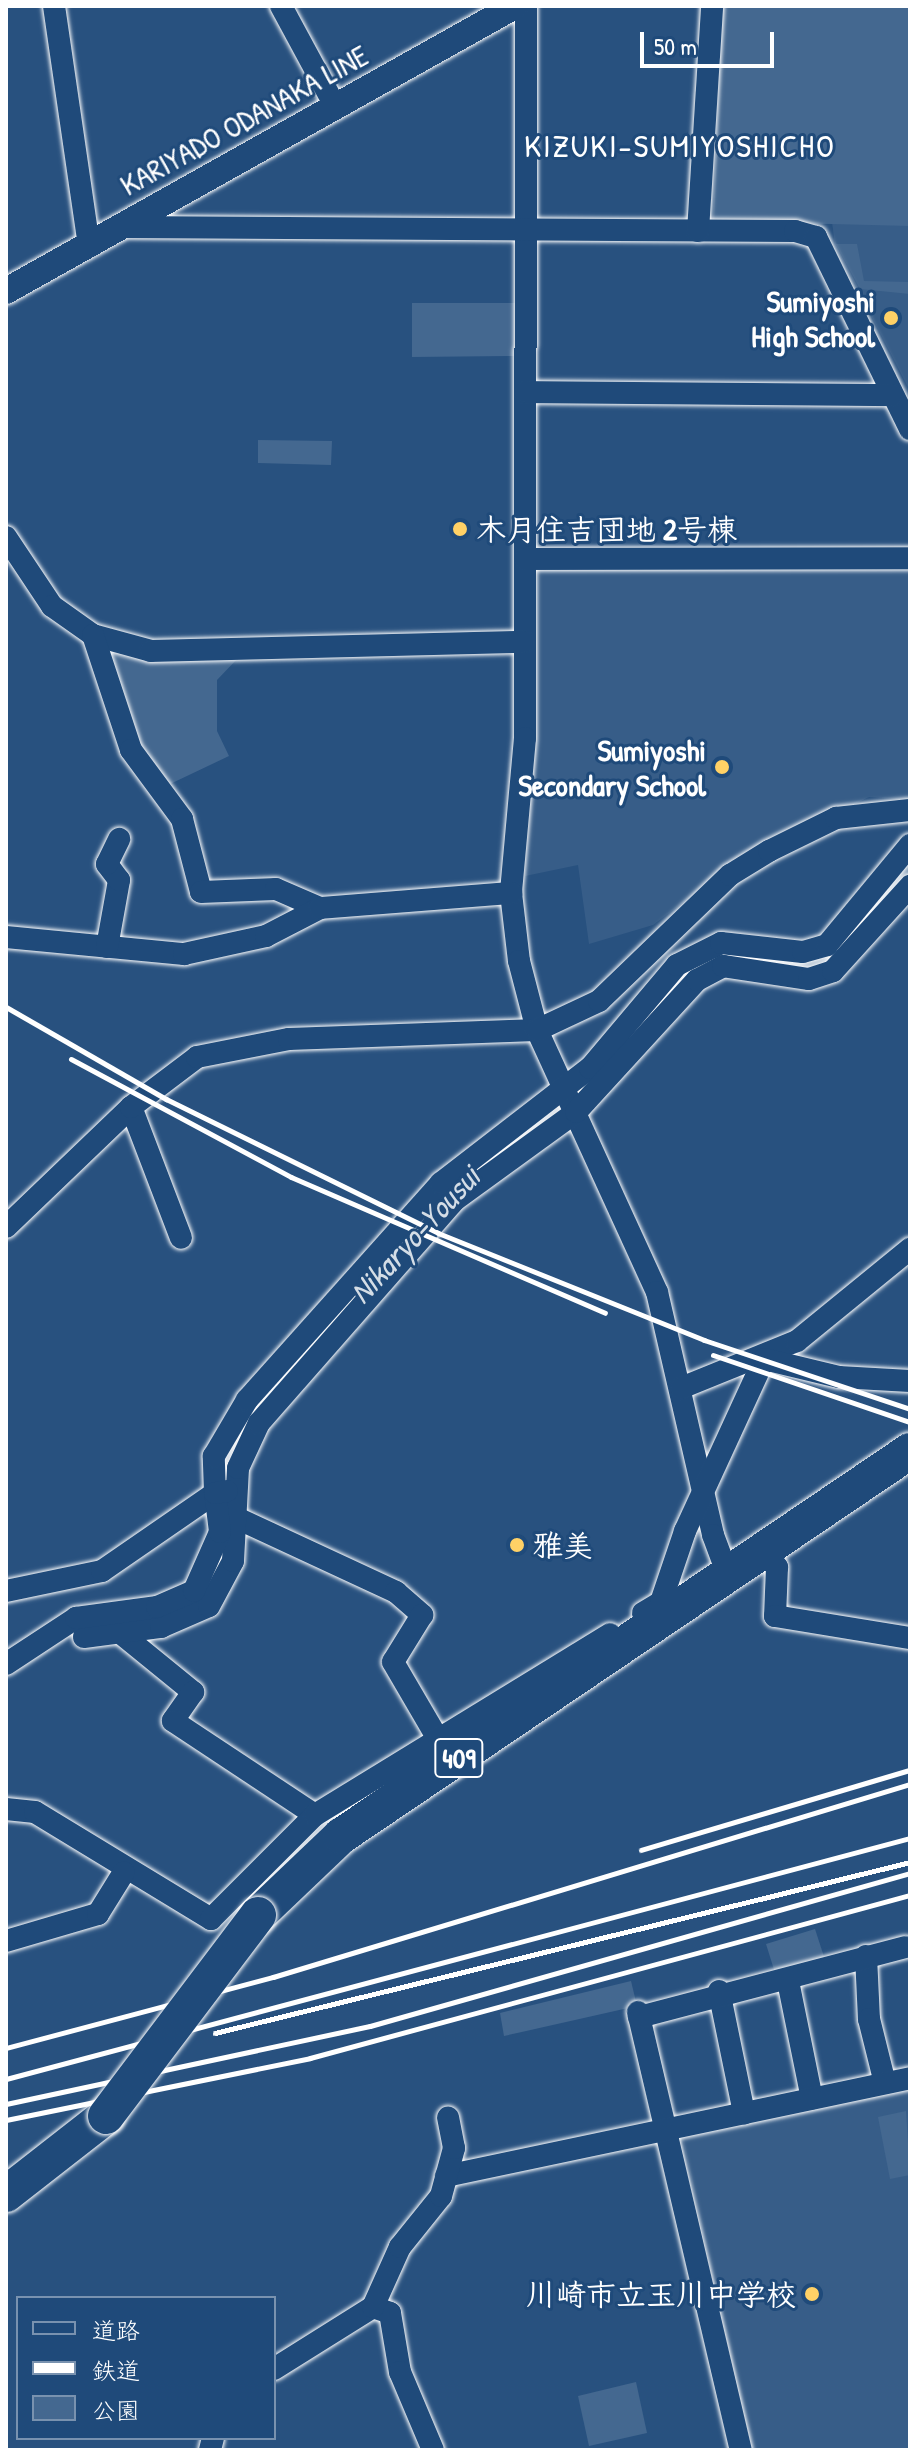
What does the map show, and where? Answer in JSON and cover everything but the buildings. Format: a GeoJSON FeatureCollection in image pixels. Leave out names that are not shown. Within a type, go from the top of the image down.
{"type":"FeatureCollection","features":[{"type":"Feature","properties":{"kind":"highway","name":"409"},"geometry":{"type":"LineString","coordinates":[[6,2194],[106,2116],[258,1915],[341,1836],[668,1609],[729,1578],[910,1451]]}},
{"type":"Feature","properties":{"kind":"street"},"geometry":{"type":"LineString","coordinates":[[54,6],[89,246]]}},
{"type":"Feature","properties":{"kind":"street"},"geometry":{"type":"LineString","coordinates":[[281,6],[335,106]]}},
{"type":"Feature","properties":{"kind":"street","name":"KARIYADO ODANAKA LINE"},"geometry":{"type":"LineString","coordinates":[[6,291],[515,6]]}},
{"type":"Feature","properties":{"kind":"street"},"geometry":{"type":"LineString","coordinates":[[526,6],[525,738],[511,893],[537,1030],[657,1292],[703,1492],[729,1578]]}},
{"type":"Feature","properties":{"kind":"street"},"geometry":{"type":"LineString","coordinates":[[698,231],[712,6]]}},
{"type":"Feature","properties":{"kind":"street"},"geometry":{"type":"LineString","coordinates":[[118,227],[698,231],[816,237],[910,429]]}},
{"type":"Feature","properties":{"kind":"street"},"geometry":{"type":"LineString","coordinates":[[526,392],[892,395]]}},
{"type":"Feature","properties":{"kind":"street"},"geometry":{"type":"LineString","coordinates":[[6,537],[52,606],[93,635],[151,651],[524,642]]}},
{"type":"Feature","properties":{"kind":"street"},"geometry":{"type":"LineString","coordinates":[[525,559],[910,558]]}},
{"type":"Feature","properties":{"kind":"street"},"geometry":{"type":"LineString","coordinates":[[93,635],[131,750],[182,819],[201,892],[276,889],[320,908]]}},
{"type":"Feature","properties":{"kind":"street"},"geometry":{"type":"LineString","coordinates":[[6,1227],[131,1107],[197,1057],[242,1046],[537,1030],[599,1001],[684,915],[751,862],[836,818],[910,810]]}},
{"type":"Feature","properties":{"kind":"street"},"geometry":{"type":"LineString","coordinates":[[107,947],[119,880],[107,864],[119,839]]}},
{"type":"Feature","properties":{"kind":"street"},"geometry":{"type":"LineString","coordinates":[[6,1664],[76,1618],[157,1607],[194,1591],[220,1532],[214,1456],[264,1378],[430,1193],[542,1109],[563,1082],[606,1051],[690,956],[737,941],[803,952],[827,945],[910,845]]}},
{"type":"Feature","properties":{"kind":"street"},"geometry":{"type":"LineString","coordinates":[[84,1637],[161,1627],[209,1606],[233,1561],[241,1520],[242,1452],[274,1402],[455,1200],[576,1112],[709,972],[740,965],[809,979],[833,971],[910,886]]}},
{"type":"Feature","properties":{"kind":"street"},"geometry":{"type":"LineString","coordinates":[[6,937],[184,954],[231,948],[320,908],[511,893]]}},
{"type":"Feature","properties":{"kind":"street"},"geometry":{"type":"LineString","coordinates":[[131,1107],[181,1238]]}},
{"type":"Feature","properties":{"kind":"street"},"geometry":{"type":"LineString","coordinates":[[681,1388],[764,1359],[826,1320],[910,1249]]}},
{"type":"Feature","properties":{"kind":"street"},"geometry":{"type":"LineString","coordinates":[[764,1359],[839,1377],[910,1381]]}},
{"type":"Feature","properties":{"kind":"street"},"geometry":{"type":"LineString","coordinates":[[6,1809],[35,1812],[124,1872],[211,1919],[315,1815],[438,1739],[668,1609],[703,1492],[764,1359]]}},
{"type":"Feature","properties":{"kind":"street"},"geometry":{"type":"LineString","coordinates":[[6,1591],[102,1571],[215,1493],[240,1489]]}},
{"type":"Feature","properties":{"kind":"street"},"geometry":{"type":"LineString","coordinates":[[241,1520],[396,1592],[422,1615],[393,1662],[438,1739]]}},
{"type":"Feature","properties":{"kind":"street"},"geometry":{"type":"LineString","coordinates":[[766,1552],[777,1567],[775,1616],[910,1638]]}},
{"type":"Feature","properties":{"kind":"street"},"geometry":{"type":"LineString","coordinates":[[118,1631],[193,1692],[173,1721],[315,1815]]}},
{"type":"Feature","properties":{"kind":"street"},"geometry":{"type":"LineString","coordinates":[[6,1941],[98,1914],[124,1872]]}},
{"type":"Feature","properties":{"kind":"street"},"geometry":{"type":"LineString","coordinates":[[741,2450],[638,2014],[719,1991],[788,1981],[905,1947]]}},
{"type":"Feature","properties":{"kind":"street"},"geometry":{"type":"LineString","coordinates":[[866,1956],[869,2019],[885,2083]]}},
{"type":"Feature","properties":{"kind":"street"},"geometry":{"type":"LineString","coordinates":[[788,1981],[812,2099]]}},
{"type":"Feature","properties":{"kind":"street"},"geometry":{"type":"LineString","coordinates":[[719,1991],[744,2113]]}},
{"type":"Feature","properties":{"kind":"street"},"geometry":{"type":"LineString","coordinates":[[446,2176],[910,2078]]}},
{"type":"Feature","properties":{"kind":"street"},"geometry":{"type":"LineString","coordinates":[[276,2368],[373,2307],[400,2247],[441,2196],[454,2148],[448,2118]]}},
{"type":"Feature","properties":{"kind":"street"},"geometry":{"type":"LineString","coordinates":[[373,2307],[390,2313],[400,2372],[433,2450]]}},
{"type":"Feature","properties":{"kind":"shaded area","name":"Sumiyoshi High School"},"geometry":{"type":"Polygon","coordinates":[[[910,154],[910,391],[835,245],[832,222],[910,154]]]}},
{"type":"Feature","properties":{"kind":"shaded area","name":"Sumiyoshi Secondary School"},"geometry":{"type":"Polygon","coordinates":[[[538,562],[910,564],[910,800],[869,797],[738,861],[653,925],[589,944],[578,865],[525,876],[536,738],[538,562]]]}},
{"type":"Feature","properties":{"kind":"shaded area","name":"川崎市立玉川中学校"},"geometry":{"type":"Polygon","coordinates":[[[910,2083],[910,2450],[749,2450],[681,2130],[910,2083]]]}},
{"type":"Feature","properties":{"kind":"green space"},"geometry":{"type":"Polygon","coordinates":[[[722,6],[910,6],[910,226],[713,221],[722,6]]]}},
{"type":"Feature","properties":{"kind":"green space"},"geometry":{"type":"Polygon","coordinates":[[[836,244],[857,244],[864,281],[910,282],[910,294],[860,289],[836,244]]]}},
{"type":"Feature","properties":{"kind":"green space"},"geometry":{"type":"Polygon","coordinates":[[[412,303],[515,303],[515,356],[412,357],[412,303]]]}},
{"type":"Feature","properties":{"kind":"green space"},"geometry":{"type":"Polygon","coordinates":[[[258,440],[332,441],[331,465],[258,463],[258,440]]]}},
{"type":"Feature","properties":{"kind":"green space"},"geometry":{"type":"Polygon","coordinates":[[[109,651],[238,658],[217,680],[217,731],[229,756],[168,785],[140,751],[109,651]]]}},
{"type":"Feature","properties":{"kind":"green space"},"geometry":{"type":"Polygon","coordinates":[[[815,1929],[827,1966],[776,1976],[766,1944],[815,1929]]]}},
{"type":"Feature","properties":{"kind":"green space"},"geometry":{"type":"Polygon","coordinates":[[[631,1981],[637,2006],[504,2036],[500,2013],[631,1981]]]}},
{"type":"Feature","properties":{"kind":"green space"},"geometry":{"type":"Polygon","coordinates":[[[906,2111],[910,2175],[890,2179],[878,2117],[906,2111]]]}},
{"type":"Feature","properties":{"kind":"green space"},"geometry":{"type":"Polygon","coordinates":[[[636,2382],[647,2433],[589,2446],[578,2396],[636,2382]]]}},
{"type":"Feature","properties":{"kind":"waterway","name":"Nikaryo-Yousui"},"geometry":{"type":"LineString","coordinates":[[635,1034],[680,977],[707,957],[743,952],[798,966],[823,961],[910,864]]}},
{"type":"Feature","properties":{"kind":"waterway","name":"Nikaryo-Yousui"},"geometry":{"type":"LineString","coordinates":[[490,1159],[575,1090]]}},
{"type":"Feature","properties":{"kind":"waterway","name":"Nikaryo-Yousui"},"geometry":{"type":"LineString","coordinates":[[196,1600],[213,1580],[229,1531],[227,1473],[237,1433],[407,1236]]}},
{"type":"Feature","properties":{"kind":"railway"},"geometry":{"type":"LineString","coordinates":[[6,1007],[166,1099],[438,1233],[704,1340],[910,1409]]}},
{"type":"Feature","properties":{"kind":"railway"},"geometry":{"type":"LineString","coordinates":[[71,1059],[291,1177],[605,1313]]}},
{"type":"Feature","properties":{"kind":"railway"},"geometry":{"type":"LineString","coordinates":[[713,1355],[910,1422]]}},
{"type":"Feature","properties":{"kind":"railway"},"geometry":{"type":"LineString","coordinates":[[641,1850],[910,1770]]}},
{"type":"Feature","properties":{"kind":"railway"},"geometry":{"type":"LineString","coordinates":[[6,2048],[273,1977],[910,1784]]}},
{"type":"Feature","properties":{"kind":"railway"},"geometry":{"type":"LineString","coordinates":[[6,2079],[910,1838]]}},
{"type":"Feature","properties":{"kind":"railway"},"geometry":{"type":"LineString","coordinates":[[215,2033],[910,1862]]}},
{"type":"Feature","properties":{"kind":"railway"},"geometry":{"type":"LineString","coordinates":[[6,2104],[370,2026],[910,1873]]}},
{"type":"Feature","properties":{"kind":"railway"},"geometry":{"type":"LineString","coordinates":[[6,2120],[310,2058],[910,1895]]}},
{"type":"Feature","properties":{"kind":"place","name":"Sumiyoshi High School"},"geometry":{"type":"Point","coordinates":[891,318]}},
{"type":"Feature","properties":{"kind":"place","name":"木月住吉団地 2号棟"},"geometry":{"type":"Point","coordinates":[460,529]}},
{"type":"Feature","properties":{"kind":"place","name":"Sumiyoshi Secondary School"},"geometry":{"type":"Point","coordinates":[722,767]}},
{"type":"Feature","properties":{"kind":"place","name":"雅美"},"geometry":{"type":"Point","coordinates":[517,1545]}},
{"type":"Feature","properties":{"kind":"place","name":"川崎市立玉川中学校"},"geometry":{"type":"Point","coordinates":[812,2294]}},
{"type":"Feature","properties":{"kind":"district","name":"KIZUKI-SUMIYOSHICHO"},"geometry":{"type":"Point","coordinates":[680,146]}}]}
